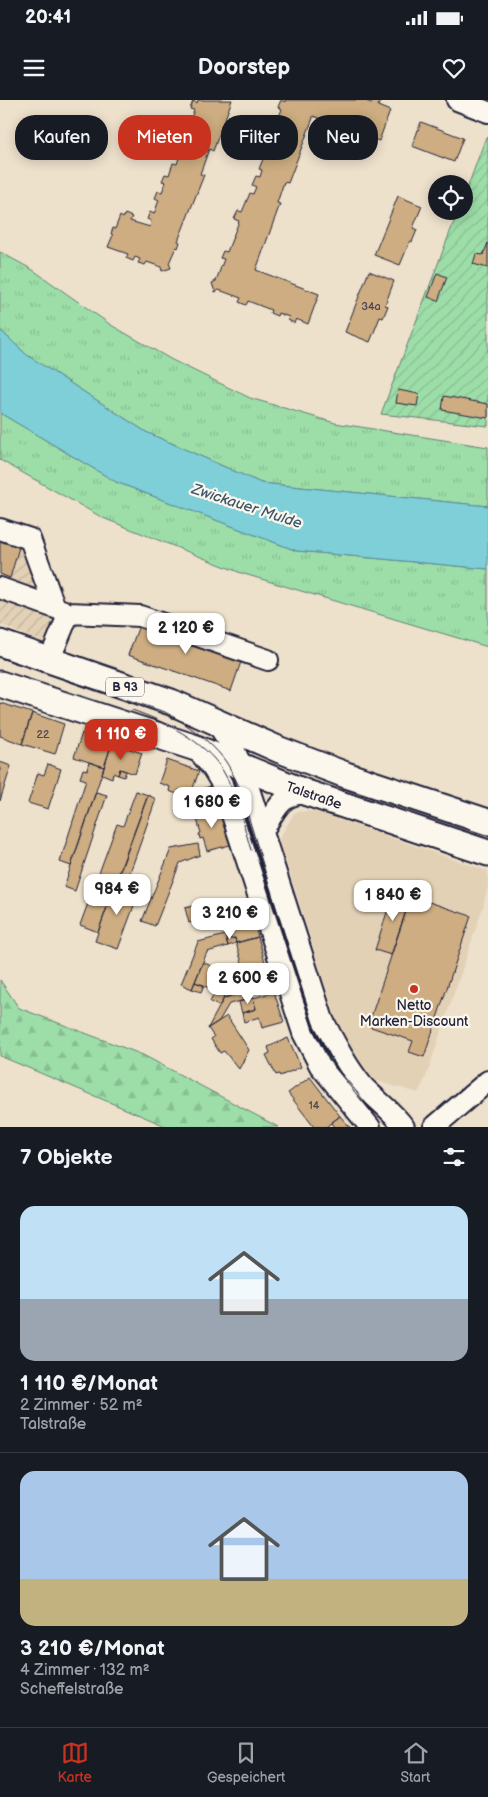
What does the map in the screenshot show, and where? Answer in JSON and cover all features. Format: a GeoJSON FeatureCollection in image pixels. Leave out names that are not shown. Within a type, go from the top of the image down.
{"type":"FeatureCollection","features":[{"type":"Feature","properties":{"kind":"main road","name":"Talstraße"},"geometry":{"type":"LineString","coordinates":[[0,643],[171,702],[215,721],[234,759],[307,793],[488,853]]}},
{"type":"Feature","properties":{"kind":"main road","name":"Talstraße"},"geometry":{"type":"LineString","coordinates":[[0,684],[234,759],[346,775],[488,822]]}},
{"type":"Feature","properties":{"kind":"street"},"geometry":{"type":"LineString","coordinates":[[457,100],[488,112]]}},
{"type":"Feature","properties":{"kind":"street"},"geometry":{"type":"LineString","coordinates":[[0,529],[30,539],[62,610],[49,661]]}},
{"type":"Feature","properties":{"kind":"street"},"geometry":{"type":"LineString","coordinates":[[0,588],[62,610],[140,616],[268,660]]}},
{"type":"Feature","properties":{"kind":"street"},"geometry":{"type":"LineString","coordinates":[[234,759],[262,831],[323,1020],[340,1056],[364,1087],[398,1118],[404,1127]]}},
{"type":"Feature","properties":{"kind":"street"},"geometry":{"type":"LineString","coordinates":[[234,759],[303,1033],[320,1066],[370,1127]]}},
{"type":"Feature","properties":{"kind":"street"},"geometry":{"type":"LineString","coordinates":[[262,831],[278,806],[286,798],[298,793],[307,793]]}},
{"type":"Feature","properties":{"kind":"street"},"geometry":{"type":"LineString","coordinates":[[434,1127],[488,1081]]}},
{"type":"Feature","properties":{"kind":"shaded area"},"geometry":{"type":"Polygon","coordinates":[[[0,520],[38,534],[65,596],[48,644],[0,625],[0,520]]]}},
{"type":"Feature","properties":{"kind":"shaded area"},"geometry":{"type":"Polygon","coordinates":[[[314,811],[488,871],[488,886],[483,907],[426,1077],[418,1093],[376,1081],[346,1050],[279,839],[295,812],[314,811]]]}},
{"type":"Feature","properties":{"kind":"green space"},"geometry":{"type":"Polygon","coordinates":[[[486,137],[488,138],[488,426],[381,414],[455,220],[473,220],[472,175],[486,137]]]}},
{"type":"Feature","properties":{"kind":"green space"},"geometry":{"type":"Polygon","coordinates":[[[0,252],[33,270],[111,325],[172,360],[250,398],[335,423],[488,447],[488,506],[261,483],[146,432],[27,355],[0,330],[0,252]]]}},
{"type":"Feature","properties":{"kind":"green space"},"geometry":{"type":"Polygon","coordinates":[[[0,413],[116,482],[297,551],[488,569],[488,647],[241,573],[103,518],[0,460],[0,413]]]}},
{"type":"Feature","properties":{"kind":"green space"},"geometry":{"type":"Polygon","coordinates":[[[0,980],[19,1008],[143,1055],[278,1127],[168,1127],[0,1056],[0,980]]]}},
{"type":"Feature","properties":{"kind":"water","name":"Zwickauer Mulde"},"geometry":{"type":"Polygon","coordinates":[[[0,330],[27,355],[146,432],[261,483],[488,506],[488,569],[297,551],[116,482],[0,413],[0,330]]]}},
{"type":"Feature","properties":{"kind":"building"},"geometry":{"type":"Polygon","coordinates":[[[198,100],[232,100],[226,115],[221,115],[221,130],[213,151],[211,150],[211,115],[192,115],[194,110],[190,109],[193,101],[197,103],[198,100]]]}},
{"type":"Feature","properties":{"kind":"building"},"geometry":{"type":"Polygon","coordinates":[[[281,100],[285,102],[285,100],[363,100],[371,103],[374,100],[380,102],[378,106],[390,111],[379,141],[378,115],[308,115],[308,131],[298,157],[298,115],[280,115],[282,109],[278,107],[281,100]]]}},
{"type":"Feature","properties":{"kind":"building"},"geometry":{"type":"Polygon","coordinates":[[[421,122],[463,138],[454,162],[412,146],[421,122]]]}},
{"type":"Feature","properties":{"kind":"building"},"geometry":{"type":"Polygon","coordinates":[[[178,160],[205,160],[200,174],[204,175],[178,241],[180,242],[178,248],[176,247],[169,263],[171,268],[162,271],[161,267],[147,262],[145,265],[138,263],[140,259],[135,257],[133,261],[126,258],[128,254],[108,247],[113,235],[111,234],[113,228],[115,229],[120,216],[123,218],[125,214],[132,217],[130,221],[150,227],[151,221],[147,219],[150,212],[154,214],[159,200],[155,198],[158,191],[162,192],[166,182],[162,181],[165,174],[169,175],[173,163],[177,164],[178,160]]]}},
{"type":"Feature","properties":{"kind":"building"},"geometry":{"type":"Polygon","coordinates":[[[263,160],[297,160],[288,183],[284,182],[277,203],[280,204],[256,270],[319,294],[308,324],[296,319],[294,323],[288,320],[289,317],[278,313],[277,316],[270,313],[271,310],[248,301],[246,305],[239,302],[241,298],[219,290],[215,292],[212,283],[216,281],[224,259],[220,258],[223,251],[227,252],[239,221],[234,219],[238,211],[242,212],[250,193],[253,194],[256,187],[252,185],[256,176],[260,177],[262,170],[259,169],[263,160]]]}},
{"type":"Feature","properties":{"kind":"building"},"geometry":{"type":"Polygon","coordinates":[[[398,196],[422,206],[413,228],[417,230],[400,265],[374,255],[398,196]]]}},
{"type":"Feature","properties":{"kind":"building"},"geometry":{"type":"Polygon","coordinates":[[[488,243],[488,268],[473,264],[476,254],[483,255],[488,243]]]}},
{"type":"Feature","properties":{"kind":"building"},"geometry":{"type":"Polygon","coordinates":[[[369,271],[394,281],[385,305],[388,306],[383,318],[380,317],[370,342],[345,332],[369,271]]]}},
{"type":"Feature","properties":{"kind":"building"},"geometry":{"type":"Polygon","coordinates":[[[437,273],[447,277],[438,301],[428,297],[437,273]]]}},
{"type":"Feature","properties":{"kind":"building"},"geometry":{"type":"Polygon","coordinates":[[[398,390],[419,394],[417,406],[396,403],[398,390]]]}},
{"type":"Feature","properties":{"kind":"building"},"geometry":{"type":"Polygon","coordinates":[[[444,396],[488,404],[488,418],[442,410],[444,396]]]}},
{"type":"Feature","properties":{"kind":"building"},"geometry":{"type":"Polygon","coordinates":[[[0,538],[20,544],[10,578],[0,574],[0,538]]]}},
{"type":"Feature","properties":{"kind":"building"},"geometry":{"type":"Polygon","coordinates":[[[141,620],[243,656],[231,691],[128,655],[141,620]]]}},
{"type":"Feature","properties":{"kind":"building"},"geometry":{"type":"Polygon","coordinates":[[[0,703],[32,713],[22,744],[0,736],[0,703]]]}},
{"type":"Feature","properties":{"kind":"building"},"geometry":{"type":"Polygon","coordinates":[[[32,713],[64,724],[55,754],[22,744],[32,713]]]}},
{"type":"Feature","properties":{"kind":"building"},"geometry":{"type":"Polygon","coordinates":[[[82,733],[112,743],[104,767],[74,757],[82,733]]]}},
{"type":"Feature","properties":{"kind":"building"},"geometry":{"type":"Polygon","coordinates":[[[112,743],[142,753],[135,774],[120,769],[118,775],[113,773],[112,778],[102,774],[112,743]]]}},
{"type":"Feature","properties":{"kind":"building"},"geometry":{"type":"Polygon","coordinates":[[[167,760],[199,771],[191,794],[179,790],[177,794],[169,791],[170,787],[159,783],[167,760]]]}},
{"type":"Feature","properties":{"kind":"building"},"geometry":{"type":"Polygon","coordinates":[[[0,762],[11,766],[0,801],[0,762]]]}},
{"type":"Feature","properties":{"kind":"building"},"geometry":{"type":"Polygon","coordinates":[[[89,762],[104,767],[71,866],[60,862],[86,780],[80,778],[83,769],[87,770],[89,762]]]}},
{"type":"Feature","properties":{"kind":"building"},"geometry":{"type":"Polygon","coordinates":[[[48,764],[61,769],[48,809],[28,803],[38,773],[44,775],[48,764]]]}},
{"type":"Feature","properties":{"kind":"building"},"geometry":{"type":"Polygon","coordinates":[[[120,769],[126,771],[124,777],[118,775],[120,769]]]}},
{"type":"Feature","properties":{"kind":"building"},"geometry":{"type":"Polygon","coordinates":[[[211,786],[214,798],[197,802],[194,791],[211,786]]]}},
{"type":"Feature","properties":{"kind":"building"},"geometry":{"type":"Polygon","coordinates":[[[136,791],[148,795],[98,932],[80,925],[117,824],[123,826],[136,791]]]}},
{"type":"Feature","properties":{"kind":"building"},"geometry":{"type":"Polygon","coordinates":[[[96,792],[107,795],[75,891],[64,887],[96,792]]]}},
{"type":"Feature","properties":{"kind":"building"},"geometry":{"type":"Polygon","coordinates":[[[148,795],[156,799],[127,881],[117,878],[148,795]]]}},
{"type":"Feature","properties":{"kind":"building"},"geometry":{"type":"Polygon","coordinates":[[[218,806],[230,845],[207,851],[203,838],[200,839],[199,834],[201,833],[196,816],[200,811],[218,806]]]}},
{"type":"Feature","properties":{"kind":"building"},"geometry":{"type":"Polygon","coordinates":[[[198,844],[200,855],[180,863],[155,926],[142,921],[171,849],[198,844]]]}},
{"type":"Feature","properties":{"kind":"building"},"geometry":{"type":"Polygon","coordinates":[[[115,884],[139,892],[118,949],[95,941],[115,884]]]}},
{"type":"Feature","properties":{"kind":"building"},"geometry":{"type":"Polygon","coordinates":[[[394,890],[411,896],[391,955],[375,950],[394,890]]]}},
{"type":"Feature","properties":{"kind":"building","name":"Netto Marken-Discount"},"geometry":{"type":"Polygon","coordinates":[[[411,896],[471,916],[424,1057],[409,1052],[413,1041],[368,1026],[411,896]]]}},
{"type":"Feature","properties":{"kind":"building"},"geometry":{"type":"Polygon","coordinates":[[[205,903],[209,918],[189,923],[185,908],[205,903]]]}},
{"type":"Feature","properties":{"kind":"building"},"geometry":{"type":"Polygon","coordinates":[[[249,907],[258,937],[236,943],[235,938],[230,939],[229,934],[233,933],[227,914],[249,907]]]}},
{"type":"Feature","properties":{"kind":"building"},"geometry":{"type":"Polygon","coordinates":[[[229,934],[230,939],[235,938],[236,943],[228,946],[225,935],[229,934]]]}},
{"type":"Feature","properties":{"kind":"building"},"geometry":{"type":"Polygon","coordinates":[[[225,935],[228,946],[207,952],[192,989],[181,984],[198,942],[225,935]]]}},
{"type":"Feature","properties":{"kind":"building"},"geometry":{"type":"Polygon","coordinates":[[[258,937],[266,966],[245,973],[236,943],[258,937]]]}},
{"type":"Feature","properties":{"kind":"building"},"geometry":{"type":"Polygon","coordinates":[[[203,962],[217,969],[209,988],[195,982],[203,962]]]}},
{"type":"Feature","properties":{"kind":"building"},"geometry":{"type":"Polygon","coordinates":[[[252,980],[255,988],[224,998],[221,990],[252,980]]]}},
{"type":"Feature","properties":{"kind":"building"},"geometry":{"type":"Polygon","coordinates":[[[195,982],[204,985],[201,992],[192,989],[195,982]]]}},
{"type":"Feature","properties":{"kind":"building"},"geometry":{"type":"Polygon","coordinates":[[[221,990],[224,998],[219,1006],[210,1002],[214,994],[221,990]]]}},
{"type":"Feature","properties":{"kind":"building"},"geometry":{"type":"Polygon","coordinates":[[[242,992],[245,1000],[229,1004],[219,1021],[208,1028],[224,998],[242,992]]]}},
{"type":"Feature","properties":{"kind":"building"},"geometry":{"type":"Polygon","coordinates":[[[274,992],[284,1022],[262,1028],[259,1017],[244,1022],[242,1013],[256,1009],[253,998],[274,992]]]}},
{"type":"Feature","properties":{"kind":"building"},"geometry":{"type":"Polygon","coordinates":[[[253,998],[256,1009],[242,1013],[239,1002],[253,998]]]}},
{"type":"Feature","properties":{"kind":"building"},"geometry":{"type":"Polygon","coordinates":[[[227,1016],[249,1050],[239,1069],[224,1051],[220,1053],[211,1039],[214,1037],[208,1028],[227,1016]]]}},
{"type":"Feature","properties":{"kind":"building"},"geometry":{"type":"Polygon","coordinates":[[[288,1038],[301,1067],[280,1076],[279,1074],[276,1075],[266,1055],[270,1053],[268,1047],[288,1038]]]}},
{"type":"Feature","properties":{"kind":"building"},"geometry":{"type":"Polygon","coordinates":[[[310,1077],[340,1116],[326,1127],[314,1127],[288,1093],[310,1077]]]}},
{"type":"Feature","properties":{"kind":"building"},"geometry":{"type":"Polygon","coordinates":[[[340,1116],[350,1127],[334,1127],[331,1123],[340,1116]]]}},
{"type":"Feature","properties":{"kind":"tram line"},"geometry":{"type":"LineString","coordinates":[[0,658],[165,712],[197,732],[224,759],[239,786],[310,1018],[330,1060],[366,1103],[391,1127]]}},
{"type":"Feature","properties":{"kind":"tram line"},"geometry":{"type":"LineString","coordinates":[[132,710],[183,733],[206,750],[215,760],[232,789],[251,850]]}},
{"type":"Feature","properties":{"kind":"place","name":"Netto Marken-Discount"},"geometry":{"type":"Point","coordinates":[414,989]}}]}
